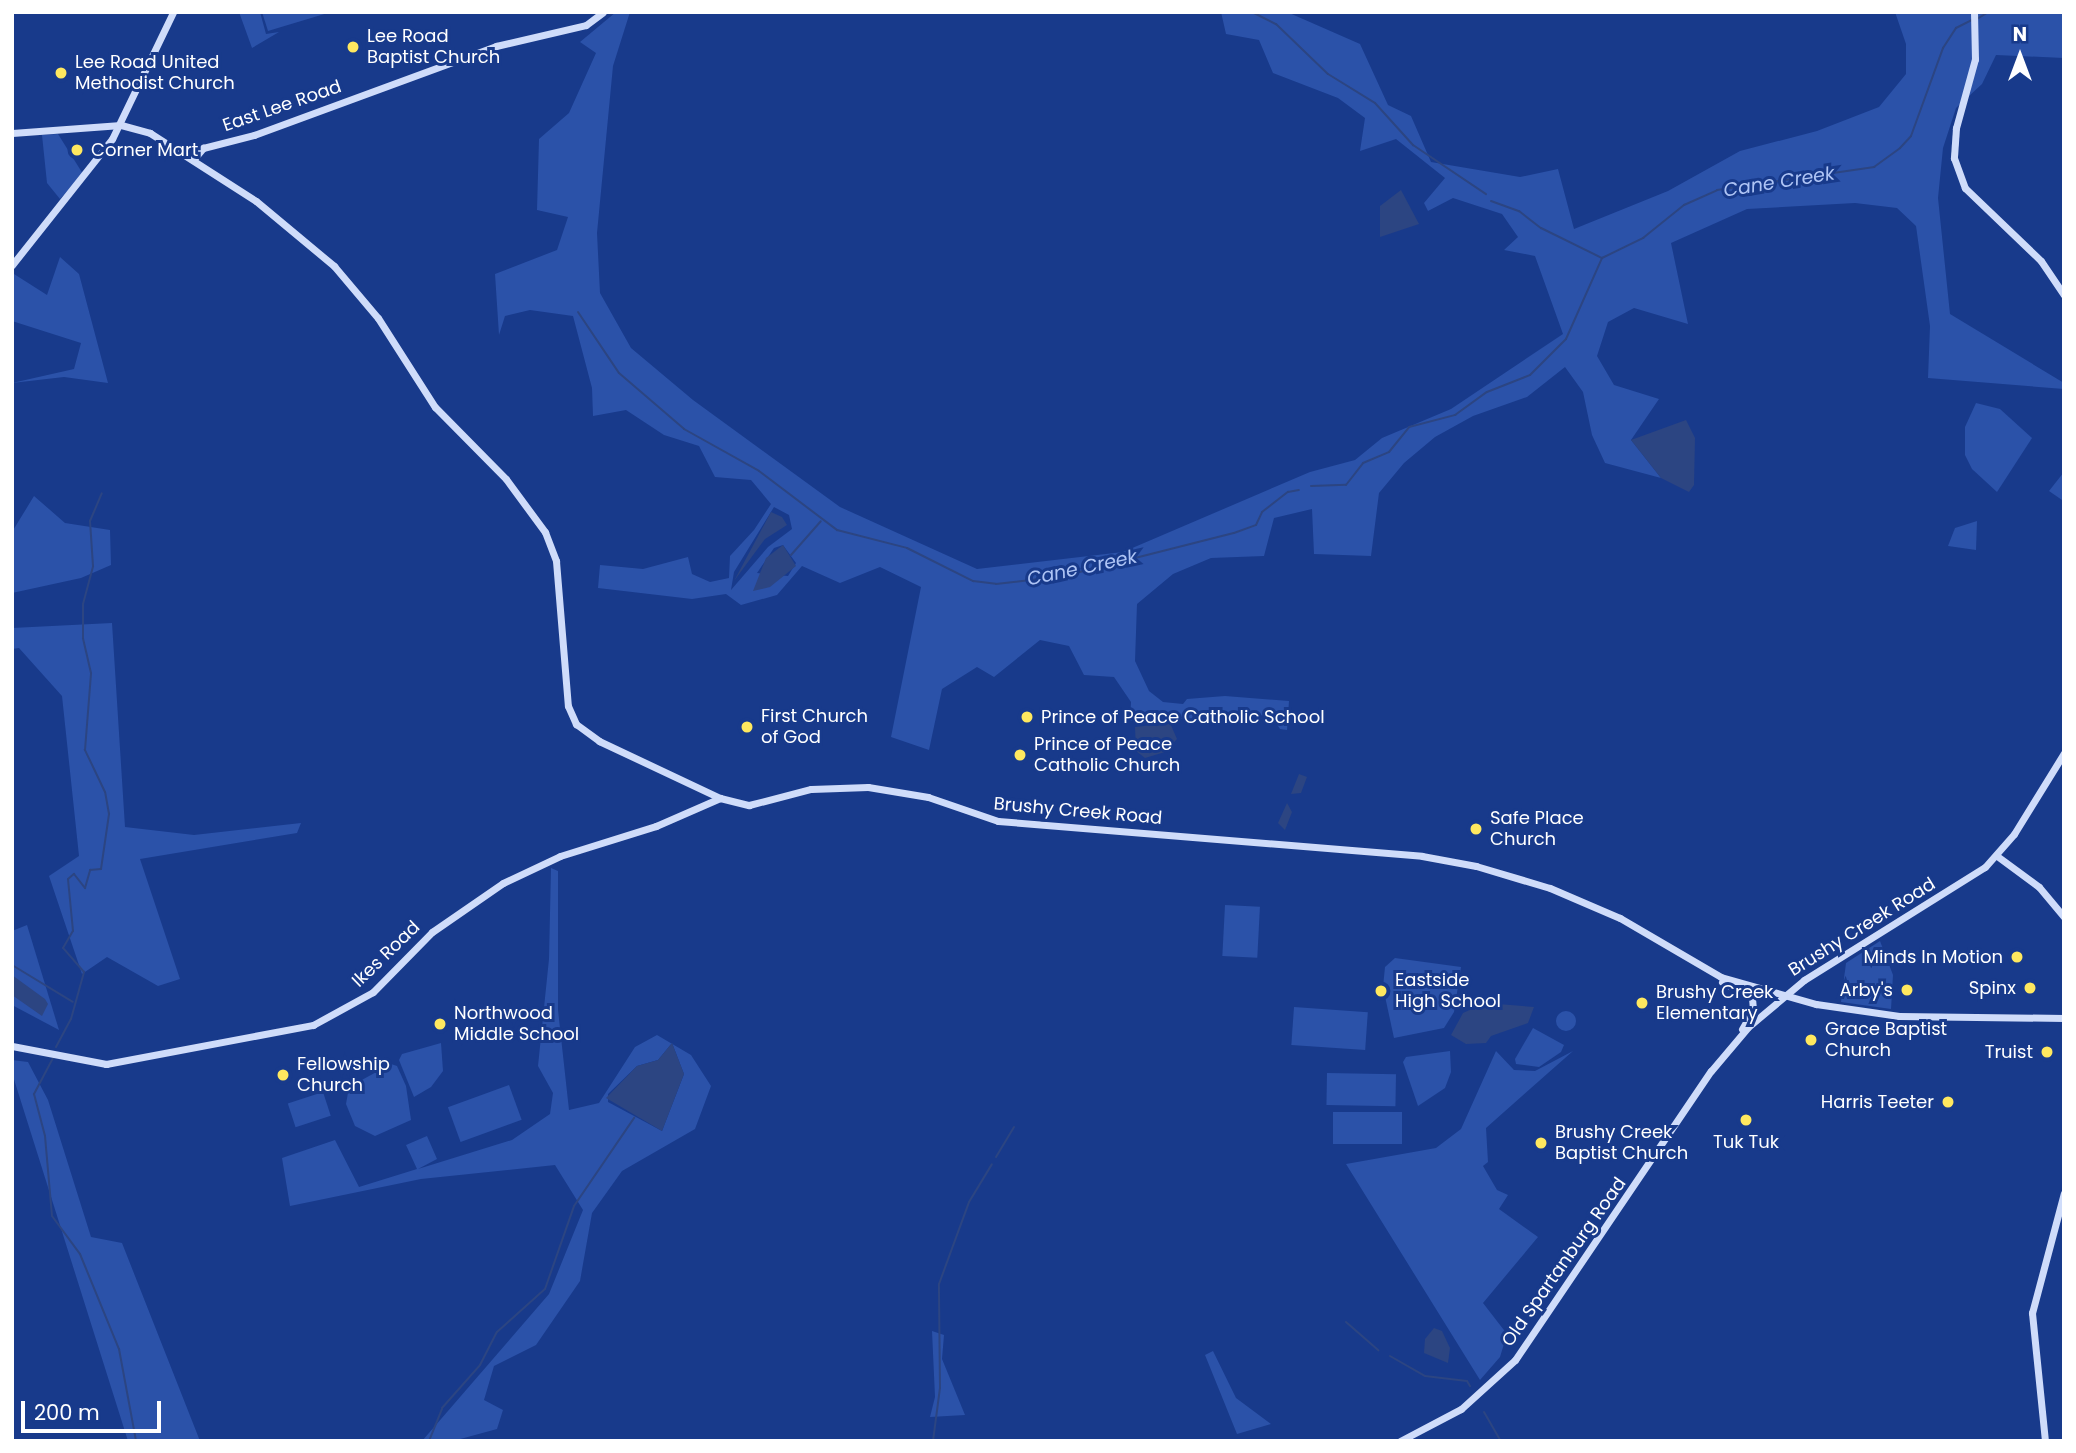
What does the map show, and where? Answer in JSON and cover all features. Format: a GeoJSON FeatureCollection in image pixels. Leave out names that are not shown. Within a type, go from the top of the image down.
{"type":"FeatureCollection","features":[{"type":"Feature","properties":{"kind":"street"},"geometry":{"type":"LineString","coordinates":[[12,265],[88,174],[121,125],[173,12]]}},
{"type":"Feature","properties":{"kind":"street","name":"East Lee Road"},"geometry":{"type":"LineString","coordinates":[[193,160],[204,148],[254,135],[496,46],[586,24],[603,12]]}},
{"type":"Feature","properties":{"kind":"street"},"geometry":{"type":"LineString","coordinates":[[1974,14],[1974,69],[1956,128],[1954,158],[1965,188],[2041,261],[2064,295]]}},
{"type":"Feature","properties":{"kind":"street"},"geometry":{"type":"LineString","coordinates":[[12,133],[121,125],[150,133],[193,160]]}},
{"type":"Feature","properties":{"kind":"street","name":"Brushy Creek Road"},"geometry":{"type":"LineString","coordinates":[[193,160],[271,212],[351,282],[378,318],[417,385],[532,511],[556,561],[568,706],[576,724],[599,741],[720,798],[749,805],[811,789],[868,787],[928,797],[998,821],[1422,856],[1476,866],[1550,888],[1620,918],[1732,981],[1784,994],[1961,885],[1997,856],[2064,753]]}},
{"type":"Feature","properties":{"kind":"street","name":"Ikes Road"},"geometry":{"type":"LineString","coordinates":[[12,1046],[106,1064],[313,1025],[373,992],[432,932],[483,894],[560,856],[656,826],[720,798]]}},
{"type":"Feature","properties":{"kind":"street"},"geometry":{"type":"LineString","coordinates":[[1997,856],[2039,887],[2064,917]]}},
{"type":"Feature","properties":{"kind":"street"},"geometry":{"type":"LineString","coordinates":[[1693,961],[1752,998],[1753,1010],[1733,1043]]}},
{"type":"Feature","properties":{"kind":"street"},"geometry":{"type":"LineString","coordinates":[[1784,994],[1869,1015],[2064,1018]]}},
{"type":"Feature","properties":{"kind":"street","name":"Old Spartanburg Road"},"geometry":{"type":"LineString","coordinates":[[1400,1441],[1461,1409],[1514,1361],[1733,1043],[1784,994]]}},
{"type":"Feature","properties":{"kind":"street"},"geometry":{"type":"LineString","coordinates":[[2045,1441],[2032,1313],[2064,1193]]}},
{"type":"Feature","properties":{"kind":"shaded area"},"geometry":{"type":"Polygon","coordinates":[[[239,12],[260,12],[266,34],[279,32],[252,48],[239,12]]]}},
{"type":"Feature","properties":{"kind":"shaded area"},"geometry":{"type":"Polygon","coordinates":[[[262,12],[331,12],[268,31],[262,12]]]}},
{"type":"Feature","properties":{"kind":"shaded area"},"geometry":{"type":"Polygon","coordinates":[[[616,12],[630,12],[613,66],[597,233],[600,293],[631,348],[693,400],[840,507],[977,569],[1123,552],[1310,472],[1355,460],[1382,438],[1451,409],[1563,334],[1535,256],[1504,250],[1518,237],[1502,214],[1453,198],[1428,211],[1424,203],[1445,178],[1396,139],[1360,151],[1365,118],[1338,98],[1273,73],[1259,40],[1226,34],[1221,12],[1287,12],[1360,44],[1388,105],[1411,116],[1431,162],[1520,177],[1558,169],[1574,229],[1668,191],[1740,151],[1817,131],[1879,107],[1906,74],[1906,44],[1895,12],[2064,12],[2064,58],[1996,55],[1982,84],[1956,108],[1943,148],[1938,198],[1950,314],[2064,383],[2064,389],[1928,378],[1930,326],[1916,226],[1897,208],[1855,203],[1747,209],[1671,243],[1688,324],[1634,308],[1608,322],[1597,356],[1614,385],[1659,399],[1631,440],[1661,478],[1605,463],[1592,435],[1583,392],[1565,367],[1527,397],[1473,416],[1435,437],[1404,463],[1379,493],[1371,556],[1314,554],[1312,509],[1274,518],[1264,556],[1211,558],[1173,574],[1137,604],[1135,661],[1149,691],[1163,702],[1183,704],[1187,699],[1225,696],[1289,701],[1287,730],[1280,729],[1271,715],[1130,721],[1131,702],[1114,677],[1084,675],[1069,646],[1040,640],[994,677],[977,667],[942,689],[929,750],[891,737],[921,587],[880,567],[840,583],[802,566],[777,595],[741,605],[726,594],[692,599],[598,588],[600,565],[643,569],[688,557],[692,574],[710,582],[729,578],[730,556],[754,530],[771,504],[751,480],[715,477],[699,446],[664,435],[626,410],[593,416],[592,388],[573,316],[530,310],[505,316],[499,335],[495,274],[557,250],[568,217],[537,210],[539,139],[569,113],[596,53],[580,42],[616,12]],[[774,507],[734,572],[731,590],[768,547],[792,529],[789,515],[774,507]],[[783,545],[774,548],[757,573],[788,576],[796,563],[783,545]]]}},
{"type":"Feature","properties":{"kind":"shaded area"},"geometry":{"type":"Polygon","coordinates":[[[58,134],[83,174],[60,199],[47,183],[42,135],[58,134]]]}},
{"type":"Feature","properties":{"kind":"shaded area"},"geometry":{"type":"Polygon","coordinates":[[[1401,190],[1419,224],[1380,237],[1380,206],[1401,190]]]}},
{"type":"Feature","properties":{"kind":"shaded area"},"geometry":{"type":"Polygon","coordinates":[[[60,257],[79,274],[108,383],[64,377],[12,383],[74,369],[81,343],[12,321],[14,274],[47,295],[60,257]]]}},
{"type":"Feature","properties":{"kind":"shaded area"},"geometry":{"type":"Polygon","coordinates":[[[1976,403],[2000,409],[2032,438],[1997,492],[1972,469],[1965,455],[1965,427],[1976,403]]]}},
{"type":"Feature","properties":{"kind":"shaded area"},"geometry":{"type":"Polygon","coordinates":[[[1686,420],[1695,438],[1694,485],[1689,492],[1661,478],[1631,440],[1686,420]]]}},
{"type":"Feature","properties":{"kind":"shaded area"},"geometry":{"type":"Polygon","coordinates":[[[2064,472],[2064,497],[2062,500],[2049,491],[2064,472]]]}},
{"type":"Feature","properties":{"kind":"shaded area"},"geometry":{"type":"Polygon","coordinates":[[[34,496],[65,523],[110,530],[111,565],[81,578],[12,593],[12,532],[34,496]]]}},
{"type":"Feature","properties":{"kind":"shaded area"},"geometry":{"type":"Polygon","coordinates":[[[771,512],[782,517],[787,525],[765,539],[734,581],[771,512]]]}},
{"type":"Feature","properties":{"kind":"shaded area"},"geometry":{"type":"Polygon","coordinates":[[[1977,521],[1976,550],[1948,546],[1955,528],[1977,521]]]}},
{"type":"Feature","properties":{"kind":"shaded area"},"geometry":{"type":"Polygon","coordinates":[[[783,545],[796,566],[770,587],[753,591],[766,558],[783,545]]]}},
{"type":"Feature","properties":{"kind":"shaded area"},"geometry":{"type":"Polygon","coordinates":[[[112,623],[125,827],[194,835],[301,823],[297,833],[140,859],[180,979],[158,986],[107,957],[82,974],[49,876],[79,856],[62,696],[19,648],[12,649],[12,628],[112,623]]]}},
{"type":"Feature","properties":{"kind":"shaded area"},"geometry":{"type":"Polygon","coordinates":[[[1170,723],[1177,739],[1165,752],[1145,758],[1136,751],[1135,727],[1170,723]]]}},
{"type":"Feature","properties":{"kind":"shaded area"},"geometry":{"type":"Polygon","coordinates":[[[1299,774],[1307,777],[1301,793],[1291,794],[1299,774]]]}},
{"type":"Feature","properties":{"kind":"shaded area"},"geometry":{"type":"Polygon","coordinates":[[[1287,803],[1292,812],[1285,830],[1278,823],[1287,803]]]}},
{"type":"Feature","properties":{"kind":"shaded area"},"geometry":{"type":"Polygon","coordinates":[[[551,868],[558,871],[558,1010],[569,1110],[599,1103],[635,1047],[657,1035],[691,1055],[711,1086],[695,1129],[622,1171],[592,1213],[580,1281],[536,1345],[494,1366],[484,1400],[503,1410],[497,1429],[453,1441],[422,1441],[549,1294],[583,1210],[555,1165],[421,1179],[290,1206],[282,1158],[335,1140],[359,1187],[417,1169],[406,1145],[427,1136],[437,1159],[418,1169],[512,1140],[550,1114],[553,1093],[538,1066],[549,959],[551,868]],[[672,1044],[658,1060],[637,1066],[608,1094],[608,1102],[662,1131],[684,1074],[672,1044]]]}},
{"type":"Feature","properties":{"kind":"shaded area"},"geometry":{"type":"Polygon","coordinates":[[[1225,905],[1260,907],[1257,958],[1222,956],[1225,905]]]}},
{"type":"Feature","properties":{"kind":"shaded area"},"geometry":{"type":"Polygon","coordinates":[[[27,925],[59,1030],[12,1005],[12,931],[27,925]]]}},
{"type":"Feature","properties":{"kind":"shaded area"},"geometry":{"type":"Polygon","coordinates":[[[1880,941],[1893,975],[1891,1009],[1841,1002],[1846,963],[1880,941]]]}},
{"type":"Feature","properties":{"kind":"shaded area"},"geometry":{"type":"Polygon","coordinates":[[[1395,958],[1461,967],[1454,1012],[1444,1028],[1394,1038],[1383,987],[1385,967],[1395,958]]]}},
{"type":"Feature","properties":{"kind":"shaded area"},"geometry":{"type":"Polygon","coordinates":[[[12,975],[45,999],[48,1004],[42,1016],[12,995],[12,975]]]}},
{"type":"Feature","properties":{"kind":"shaded area"},"geometry":{"type":"Polygon","coordinates":[[[1485,1003],[1534,1007],[1528,1023],[1491,1036],[1486,1043],[1466,1044],[1451,1035],[1463,1013],[1485,1003]]]}},
{"type":"Feature","properties":{"kind":"shaded area"},"geometry":{"type":"Polygon","coordinates":[[[1294,1007],[1368,1012],[1365,1050],[1291,1045],[1294,1007]]]}},
{"type":"Feature","properties":{"kind":"shaded area"},"geometry":{"type":"Polygon","coordinates":[[[1566,1011],[1573,1014],[1576,1021],[1573,1028],[1566,1031],[1559,1028],[1556,1021],[1559,1014],[1566,1011]]]}},
{"type":"Feature","properties":{"kind":"shaded area"},"geometry":{"type":"Polygon","coordinates":[[[1533,1028],[1564,1045],[1561,1052],[1539,1067],[1516,1064],[1515,1059],[1533,1028]]]}},
{"type":"Feature","properties":{"kind":"shaded area"},"geometry":{"type":"Polygon","coordinates":[[[441,1043],[443,1071],[431,1087],[414,1097],[399,1060],[402,1054],[441,1043]]]}},
{"type":"Feature","properties":{"kind":"shaded area"},"geometry":{"type":"Polygon","coordinates":[[[672,1043],[684,1074],[662,1131],[606,1098],[637,1066],[658,1060],[672,1043]]]}},
{"type":"Feature","properties":{"kind":"shaded area"},"geometry":{"type":"Polygon","coordinates":[[[1450,1051],[1451,1072],[1445,1088],[1418,1106],[1403,1062],[1406,1057],[1450,1051]]]}},
{"type":"Feature","properties":{"kind":"shaded area"},"geometry":{"type":"Polygon","coordinates":[[[1496,1051],[1514,1070],[1535,1071],[1573,1051],[1486,1128],[1488,1162],[1483,1166],[1497,1190],[1508,1195],[1499,1209],[1538,1237],[1483,1303],[1507,1334],[1500,1357],[1480,1380],[1346,1164],[1436,1148],[1461,1129],[1496,1051]]]}},
{"type":"Feature","properties":{"kind":"shaded area"},"geometry":{"type":"Polygon","coordinates":[[[12,1060],[28,1062],[48,1100],[91,1237],[122,1243],[200,1441],[128,1441],[12,1073],[12,1060]]]}},
{"type":"Feature","properties":{"kind":"shaded area"},"geometry":{"type":"Polygon","coordinates":[[[391,1064],[397,1066],[406,1086],[411,1120],[375,1136],[355,1126],[346,1104],[349,1087],[391,1064]]]}},
{"type":"Feature","properties":{"kind":"shaded area"},"geometry":{"type":"Polygon","coordinates":[[[1327,1073],[1396,1074],[1395,1106],[1326,1105],[1327,1073]]]}},
{"type":"Feature","properties":{"kind":"shaded area"},"geometry":{"type":"Polygon","coordinates":[[[509,1085],[522,1120],[461,1142],[448,1107],[509,1085]]]}},
{"type":"Feature","properties":{"kind":"shaded area"},"geometry":{"type":"Polygon","coordinates":[[[323,1092],[331,1116],[296,1127],[288,1103],[323,1092]]]}},
{"type":"Feature","properties":{"kind":"shaded area"},"geometry":{"type":"Polygon","coordinates":[[[1333,1112],[1402,1112],[1402,1144],[1333,1144],[1333,1112]]]}},
{"type":"Feature","properties":{"kind":"shaded area"},"geometry":{"type":"Polygon","coordinates":[[[1434,1328],[1442,1331],[1450,1348],[1448,1363],[1424,1353],[1425,1339],[1434,1328]]]}},
{"type":"Feature","properties":{"kind":"shaded area"},"geometry":{"type":"Polygon","coordinates":[[[932,1331],[944,1335],[942,1359],[965,1415],[930,1417],[935,1397],[932,1331]]]}},
{"type":"Feature","properties":{"kind":"shaded area"},"geometry":{"type":"Polygon","coordinates":[[[1213,1351],[1236,1398],[1271,1424],[1237,1434],[1205,1355],[1213,1351]]]}},
{"type":"Feature","properties":{"kind":"waterway"},"geometry":{"type":"LineString","coordinates":[[1252,12],[1276,24],[1328,74],[1375,103],[1413,145],[1486,194]]}},
{"type":"Feature","properties":{"kind":"waterway","name":"Cane Creek"},"geometry":{"type":"LineString","coordinates":[[1977,19],[1988,12]]}},
{"type":"Feature","properties":{"kind":"waterway","name":"Cane Creek"},"geometry":{"type":"LineString","coordinates":[[1311,486],[1346,485],[1363,463],[1389,452],[1409,427],[1455,415],[1487,392],[1530,375],[1566,339],[1602,258],[1643,238],[1684,205],[1717,190],[1874,167],[1900,148],[1911,136],[1943,48],[1956,28],[1972,20]]}},
{"type":"Feature","properties":{"kind":"waterway"},"geometry":{"type":"LineString","coordinates":[[1491,201],[1519,211],[1541,228],[1602,258]]}},
{"type":"Feature","properties":{"kind":"waterway","name":"Cane Creek"},"geometry":{"type":"LineString","coordinates":[[578,312],[619,373],[684,429],[759,471],[837,530],[907,548],[973,581],[996,584],[1064,576],[1234,533],[1256,525],[1262,512],[1288,492],[1299,490]]}},
{"type":"Feature","properties":{"kind":"waterway"},"geometry":{"type":"LineString","coordinates":[[56,1047],[71,1019],[84,972],[63,948],[73,931],[68,879],[74,874],[85,888],[90,870],[101,869],[109,814],[105,792],[85,750],[91,673],[83,638],[83,604],[93,566],[90,521],[102,493]]}},
{"type":"Feature","properties":{"kind":"waterway","name":"Cane Creek"},"geometry":{"type":"LineString","coordinates":[[791,555],[821,521]]}},
{"type":"Feature","properties":{"kind":"waterway"},"geometry":{"type":"LineString","coordinates":[[12,965],[73,1002]]}},
{"type":"Feature","properties":{"kind":"waterway"},"geometry":{"type":"LineString","coordinates":[[53,1058],[34,1094],[45,1136],[52,1216],[80,1254],[119,1349],[136,1441]]}},
{"type":"Feature","properties":{"kind":"waterway"},"geometry":{"type":"LineString","coordinates":[[429,1441],[442,1408],[480,1365],[497,1332],[545,1289],[574,1206],[634,1118]]}},
{"type":"Feature","properties":{"kind":"waterway"},"geometry":{"type":"LineString","coordinates":[[996,1157],[1014,1127]]}},
{"type":"Feature","properties":{"kind":"waterway"},"geometry":{"type":"LineString","coordinates":[[933,1441],[940,1388],[939,1284],[969,1202],[992,1164]]}},
{"type":"Feature","properties":{"kind":"waterway"},"geometry":{"type":"LineString","coordinates":[[1346,1322],[1378,1350]]}},
{"type":"Feature","properties":{"kind":"waterway"},"geometry":{"type":"LineString","coordinates":[[1390,1356],[1425,1376],[1467,1381],[1470,1386]]}},
{"type":"Feature","properties":{"kind":"waterway"},"geometry":{"type":"LineString","coordinates":[[1484,1412],[1501,1441]]}},
{"type":"Feature","properties":{"kind":"place","name":"Lee Road Baptist Church"},"geometry":{"type":"Point","coordinates":[353,47]}},
{"type":"Feature","properties":{"kind":"place","name":"Lee Road United Methodist Church"},"geometry":{"type":"Point","coordinates":[61,73]}},
{"type":"Feature","properties":{"kind":"place","name":"Corner Mart"},"geometry":{"type":"Point","coordinates":[77,150]}},
{"type":"Feature","properties":{"kind":"place","name":"Prince of Peace Catholic School"},"geometry":{"type":"Point","coordinates":[1027,717]}},
{"type":"Feature","properties":{"kind":"place","name":"First Church of God"},"geometry":{"type":"Point","coordinates":[747,727]}},
{"type":"Feature","properties":{"kind":"place","name":"Prince of Peace Catholic Church"},"geometry":{"type":"Point","coordinates":[1020,755]}},
{"type":"Feature","properties":{"kind":"place","name":"Safe Place Church"},"geometry":{"type":"Point","coordinates":[1476,829]}},
{"type":"Feature","properties":{"kind":"place","name":"Minds In Motion"},"geometry":{"type":"Point","coordinates":[2017,957]}},
{"type":"Feature","properties":{"kind":"place","name":"Spinx"},"geometry":{"type":"Point","coordinates":[2030,988]}},
{"type":"Feature","properties":{"kind":"place","name":"Arby's"},"geometry":{"type":"Point","coordinates":[1907,990]}},
{"type":"Feature","properties":{"kind":"place","name":"Eastside High School"},"geometry":{"type":"Point","coordinates":[1381,991]}},
{"type":"Feature","properties":{"kind":"place","name":"Brushy Creek Elementary"},"geometry":{"type":"Point","coordinates":[1642,1003]}},
{"type":"Feature","properties":{"kind":"place","name":"Northwood Middle School"},"geometry":{"type":"Point","coordinates":[440,1024]}},
{"type":"Feature","properties":{"kind":"place","name":"Grace Baptist Church"},"geometry":{"type":"Point","coordinates":[1811,1040]}},
{"type":"Feature","properties":{"kind":"place","name":"Truist"},"geometry":{"type":"Point","coordinates":[2047,1052]}},
{"type":"Feature","properties":{"kind":"place","name":"Fellowship Church"},"geometry":{"type":"Point","coordinates":[283,1075]}},
{"type":"Feature","properties":{"kind":"place","name":"Harris Teeter"},"geometry":{"type":"Point","coordinates":[1948,1102]}},
{"type":"Feature","properties":{"kind":"place","name":"Tuk Tuk"},"geometry":{"type":"Point","coordinates":[1746,1120]}},
{"type":"Feature","properties":{"kind":"place","name":"Brushy Creek Baptist Church"},"geometry":{"type":"Point","coordinates":[1541,1143]}}]}
